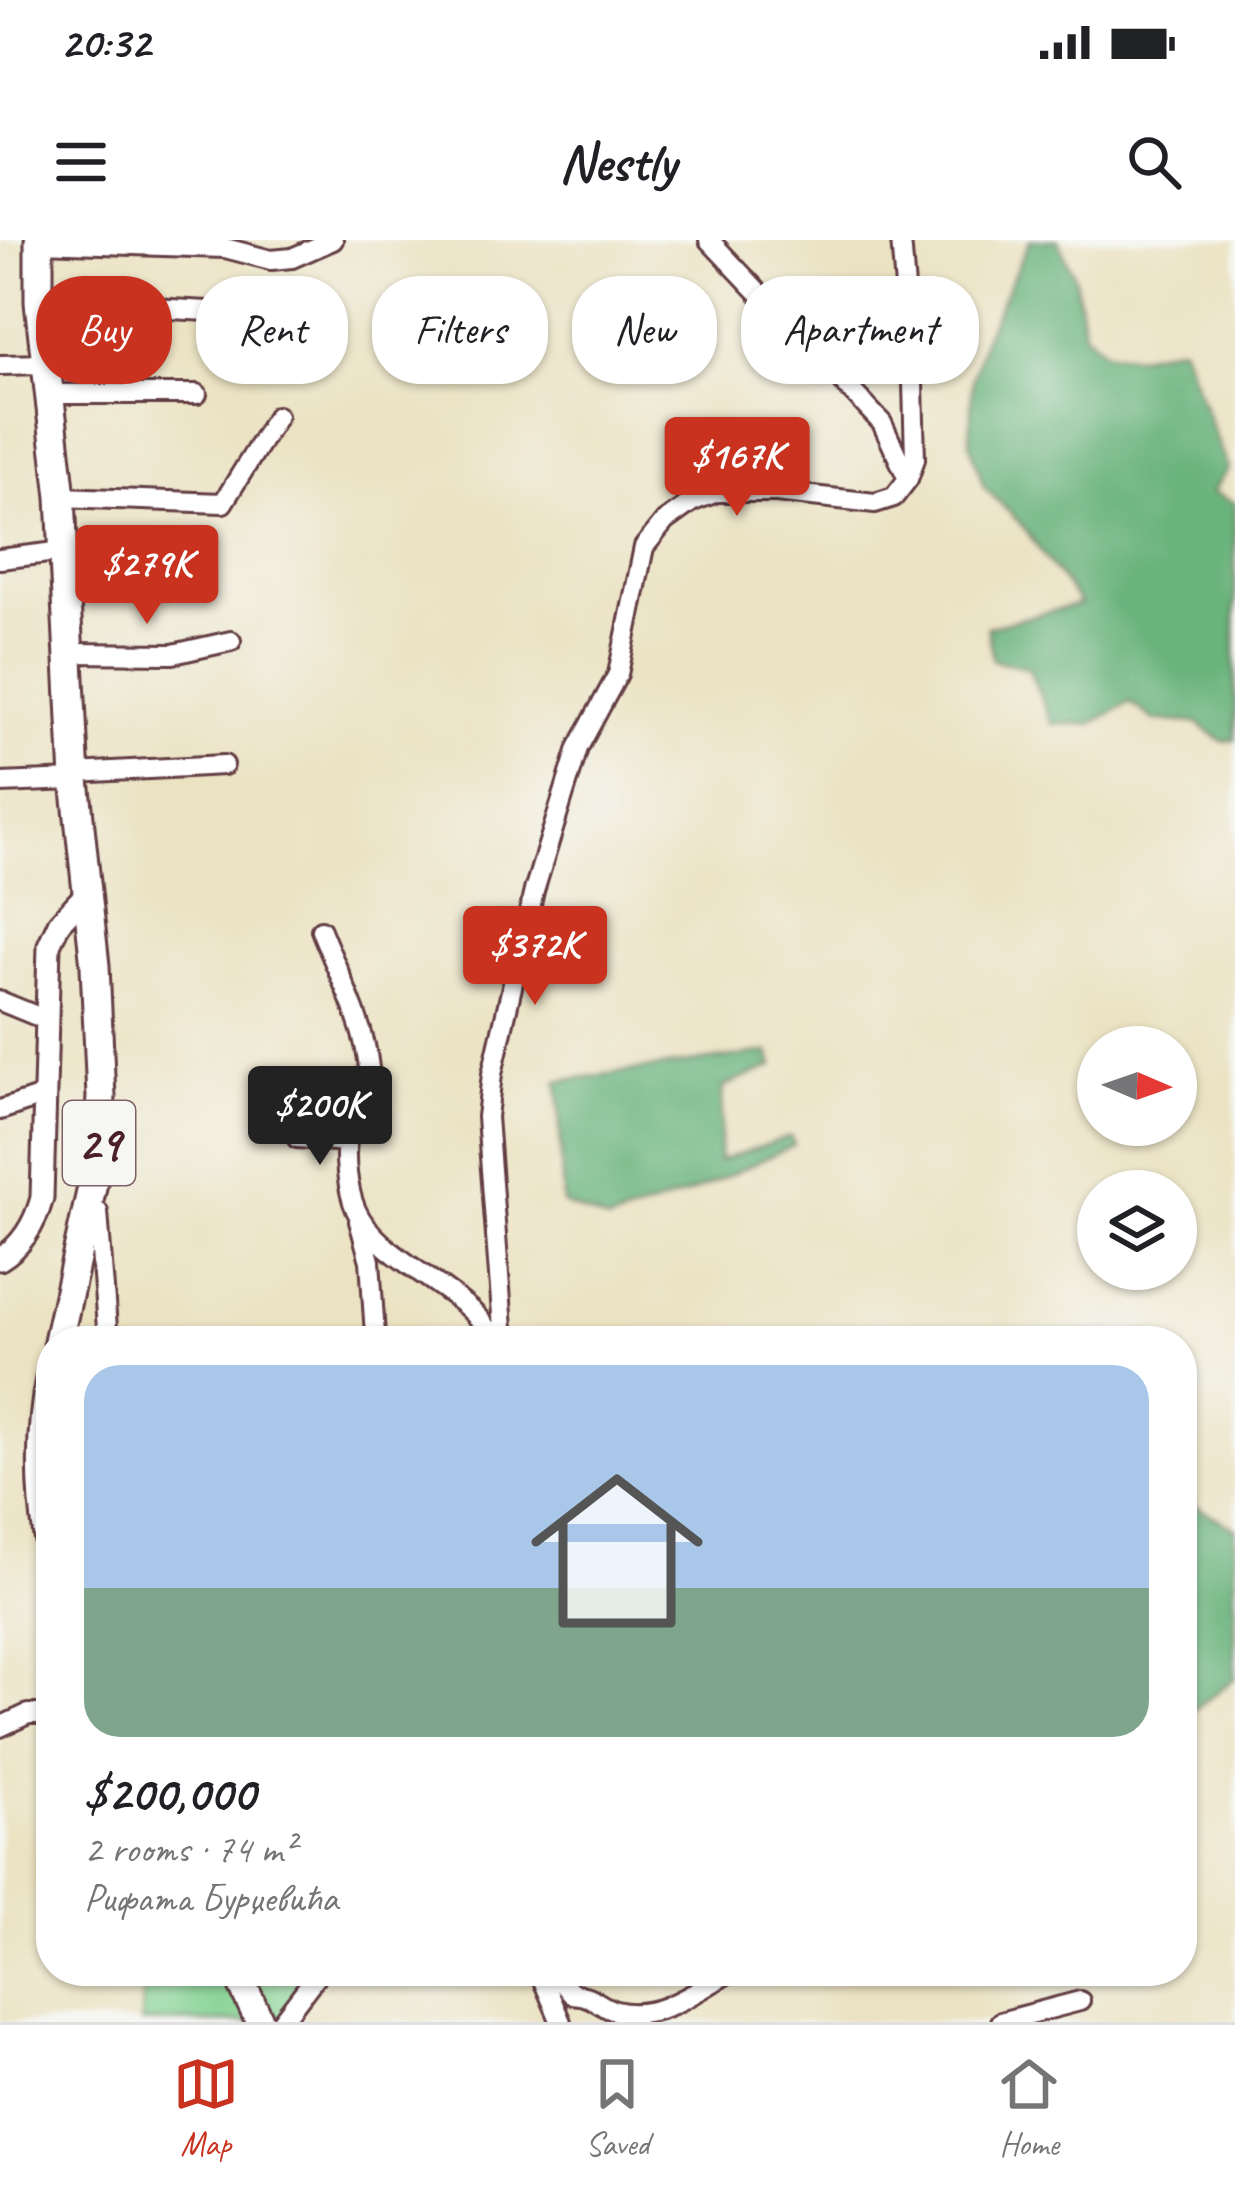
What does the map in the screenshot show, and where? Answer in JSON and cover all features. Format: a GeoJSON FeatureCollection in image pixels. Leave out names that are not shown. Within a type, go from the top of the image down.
{"type":"FeatureCollection","features":[{"type":"Feature","properties":{"kind":"main road","name":"29"},"geometry":{"type":"LineString","coordinates":[[39,241],[39,276]]}},
{"type":"Feature","properties":{"kind":"main road","name":"29"},"geometry":{"type":"LineString","coordinates":[[49,384],[61,496],[75,777],[93,942],[101,1097],[98,1157],[61,1326]]}},
{"type":"Feature","properties":{"kind":"main road"},"geometry":{"type":"LineString","coordinates":[[243,1986],[260,2022]]}},
{"type":"Feature","properties":{"kind":"street"},"geometry":{"type":"LineString","coordinates":[[39,241],[226,248],[271,260],[292,258],[333,240]]}},
{"type":"Feature","properties":{"kind":"street"},"geometry":{"type":"LineString","coordinates":[[709,240],[882,423],[908,479]]}},
{"type":"Feature","properties":{"kind":"street"},"geometry":{"type":"LineString","coordinates":[[503,1326],[487,1117],[492,1074],[541,867],[578,748],[618,674],[644,548],[664,521],[693,501],[717,492],[776,492],[875,503],[894,496],[908,479],[915,459],[901,240]]}},
{"type":"Feature","properties":{"kind":"street"},"geometry":{"type":"LineString","coordinates":[[0,365],[36,364]]}},
{"type":"Feature","properties":{"kind":"street"},"geometry":{"type":"LineString","coordinates":[[50,394],[196,394]]}},
{"type":"Feature","properties":{"kind":"street"},"geometry":{"type":"LineString","coordinates":[[61,496],[224,503],[277,416]]}},
{"type":"Feature","properties":{"kind":"street"},"geometry":{"type":"LineString","coordinates":[[0,559],[64,551]]}},
{"type":"Feature","properties":{"kind":"street"},"geometry":{"type":"LineString","coordinates":[[69,653],[173,654],[231,641]]}},
{"type":"Feature","properties":{"kind":"street"},"geometry":{"type":"LineString","coordinates":[[0,783],[224,765]]}},
{"type":"Feature","properties":{"kind":"street"},"geometry":{"type":"LineString","coordinates":[[3,1263],[37,1219],[42,1198],[49,945],[59,923],[88,892]]}},
{"type":"Feature","properties":{"kind":"street"},"geometry":{"type":"LineString","coordinates":[[321,930],[366,1049],[370,1072],[368,1089],[346,1142],[356,1210],[370,1261],[374,1326]]}},
{"type":"Feature","properties":{"kind":"street"},"geometry":{"type":"LineString","coordinates":[[0,1001],[44,1019]]}},
{"type":"Feature","properties":{"kind":"street"},"geometry":{"type":"LineString","coordinates":[[0,1109],[45,1095]]}},
{"type":"Feature","properties":{"kind":"street"},"geometry":{"type":"LineString","coordinates":[[297,1138],[346,1142]]}},
{"type":"Feature","properties":{"kind":"street"},"geometry":{"type":"LineString","coordinates":[[88,1210],[98,1212],[107,1326]]}},
{"type":"Feature","properties":{"kind":"street"},"geometry":{"type":"LineString","coordinates":[[356,1210],[387,1248],[481,1318],[485,1326]]}},
{"type":"Feature","properties":{"kind":"street"},"geometry":{"type":"LineString","coordinates":[[0,1729],[36,1713]]}},
{"type":"Feature","properties":{"kind":"street"},"geometry":{"type":"LineString","coordinates":[[281,2022],[309,1986]]}},
{"type":"Feature","properties":{"kind":"street"},"geometry":{"type":"LineString","coordinates":[[545,1986],[561,2022]]}},
{"type":"Feature","properties":{"kind":"street"},"geometry":{"type":"LineString","coordinates":[[565,1986],[572,1994],[589,1994],[612,2011],[637,2013],[673,2006],[707,1986]]}},
{"type":"Feature","properties":{"kind":"street"},"geometry":{"type":"LineString","coordinates":[[1000,2022],[1080,2001]]}},
{"type":"Feature","properties":{"kind":"green space"},"geometry":{"type":"Polygon","coordinates":[[[1030,240],[1058,240],[1075,278],[1084,332],[1105,351],[1135,356],[1181,346],[1228,469],[1212,492],[1235,503],[1235,740],[1222,741],[1197,723],[1154,720],[1130,702],[1091,724],[1052,724],[1028,667],[993,660],[987,627],[1080,604],[1020,523],[984,487],[970,443],[972,384],[979,384],[984,338],[1030,240]]]}},
{"type":"Feature","properties":{"kind":"green space"},"geometry":{"type":"Polygon","coordinates":[[[769,1052],[773,1066],[723,1087],[719,1161],[791,1136],[794,1145],[695,1191],[608,1222],[563,1204],[558,1081],[769,1052]]]}},
{"type":"Feature","properties":{"kind":"green space"},"geometry":{"type":"Polygon","coordinates":[[[1197,1507],[1235,1528],[1235,1678],[1197,1708],[1197,1507]]]}},
{"type":"Feature","properties":{"kind":"green space"},"geometry":{"type":"Polygon","coordinates":[[[143,1986],[309,1986],[281,2022],[141,2022],[143,1986]]]}}]}
